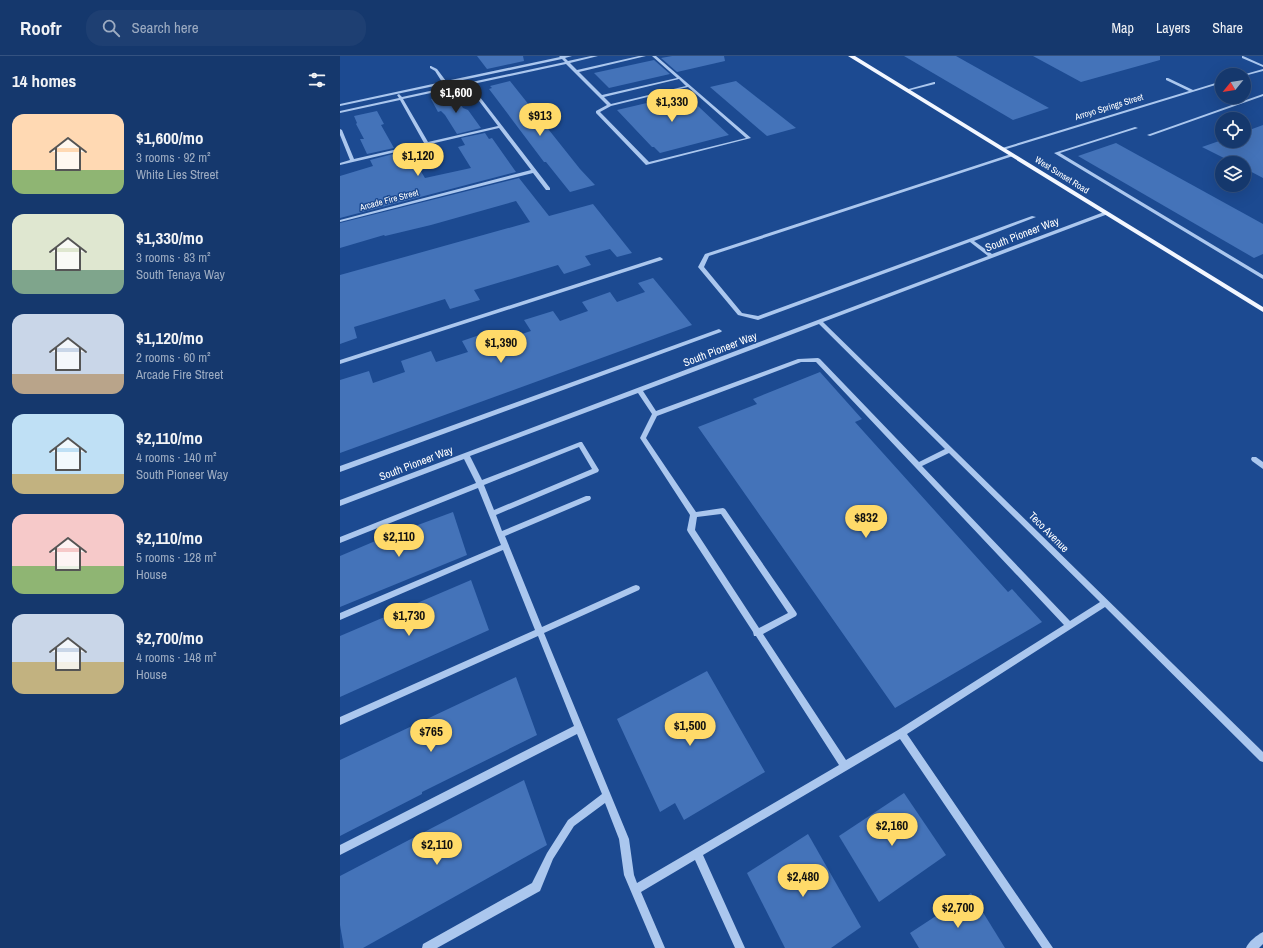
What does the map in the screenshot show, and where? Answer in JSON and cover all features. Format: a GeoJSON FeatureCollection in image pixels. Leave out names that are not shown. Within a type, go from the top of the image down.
{"type":"FeatureCollection","features":[{"type":"Feature","properties":{"kind":"main road","name":"West Sunset Road"},"geometry":{"type":"LineString","coordinates":[[851,56],[1263,310]]}},
{"type":"Feature","properties":{"kind":"street"},"geometry":{"type":"LineString","coordinates":[[340,106],[570,56]]}},
{"type":"Feature","properties":{"kind":"street"},"geometry":{"type":"LineString","coordinates":[[340,112],[596,56]]}},
{"type":"Feature","properties":{"kind":"street"},"geometry":{"type":"LineString","coordinates":[[576,71],[644,56]]}},
{"type":"Feature","properties":{"kind":"street"},"geometry":{"type":"LineString","coordinates":[[654,56],[680,78],[749,138],[648,164],[597,112],[610,105],[689,86]]}},
{"type":"Feature","properties":{"kind":"street"},"geometry":{"type":"LineString","coordinates":[[562,57],[610,105]]}},
{"type":"Feature","properties":{"kind":"street"},"geometry":{"type":"LineString","coordinates":[[1243,57],[1263,66]]}},
{"type":"Feature","properties":{"kind":"street"},"geometry":{"type":"LineString","coordinates":[[431,67],[436,70],[445,83]]}},
{"type":"Feature","properties":{"kind":"street"},"geometry":{"type":"LineString","coordinates":[[1251,73],[1263,70]]}},
{"type":"Feature","properties":{"kind":"street"},"geometry":{"type":"LineString","coordinates":[[601,96],[680,78]]}},
{"type":"Feature","properties":{"kind":"street"},"geometry":{"type":"LineString","coordinates":[[1167,79],[1193,91]]}},
{"type":"Feature","properties":{"kind":"street"},"geometry":{"type":"LineString","coordinates":[[907,90],[934,83]]}},
{"type":"Feature","properties":{"kind":"street","name":"Arroyo Springs Street"},"geometry":{"type":"LineString","coordinates":[[1001,149],[1215,84]]}},
{"type":"Feature","properties":{"kind":"street"},"geometry":{"type":"LineString","coordinates":[[398,93],[427,144]]}},
{"type":"Feature","properties":{"kind":"street"},"geometry":{"type":"LineString","coordinates":[[474,93],[501,126],[548,189]]}},
{"type":"Feature","properties":{"kind":"street"},"geometry":{"type":"LineString","coordinates":[[1149,135],[1263,95]]}},
{"type":"Feature","properties":{"kind":"street"},"geometry":{"type":"LineString","coordinates":[[340,164],[501,126]]}},
{"type":"Feature","properties":{"kind":"street"},"geometry":{"type":"LineString","coordinates":[[1136,128],[1056,153],[1263,277]]}},
{"type":"Feature","properties":{"kind":"street"},"geometry":{"type":"LineString","coordinates":[[340,130],[352,161]]}},
{"type":"Feature","properties":{"kind":"street"},"geometry":{"type":"LineString","coordinates":[[1011,155],[707,255],[701,267],[740,314],[758,318],[1034,216]]}},
{"type":"Feature","properties":{"kind":"street","name":"Arcade Fire Street"},"geometry":{"type":"LineString","coordinates":[[340,221],[534,170]]}},
{"type":"Feature","properties":{"kind":"street","name":"South Pioneer Way"},"geometry":{"type":"LineString","coordinates":[[340,503],[1106,213]]}},
{"type":"Feature","properties":{"kind":"street"},"geometry":{"type":"LineString","coordinates":[[970,240],[992,257]]}},
{"type":"Feature","properties":{"kind":"street"},"geometry":{"type":"LineString","coordinates":[[340,362],[660,259]]}},
{"type":"Feature","properties":{"kind":"street","name":"Teco Avenue"},"geometry":{"type":"LineString","coordinates":[[820,322],[1263,758]]}},
{"type":"Feature","properties":{"kind":"street"},"geometry":{"type":"LineString","coordinates":[[340,469],[720,331]]}},
{"type":"Feature","properties":{"kind":"street"},"geometry":{"type":"LineString","coordinates":[[844,766],[691,530],[694,515],[643,438],[655,414],[800,360],[818,360],[1070,626]]}},
{"type":"Feature","properties":{"kind":"street"},"geometry":{"type":"LineString","coordinates":[[639,390],[655,414]]}},
{"type":"Feature","properties":{"kind":"street"},"geometry":{"type":"LineString","coordinates":[[340,540],[580,444],[596,470],[492,514]]}},
{"type":"Feature","properties":{"kind":"street"},"geometry":{"type":"LineString","coordinates":[[918,465],[950,450]]}},
{"type":"Feature","properties":{"kind":"street"},"geometry":{"type":"LineString","coordinates":[[466,455],[480,484],[607,796],[624,840],[629,875],[660,948]]}},
{"type":"Feature","properties":{"kind":"street"},"geometry":{"type":"LineString","coordinates":[[1254,459],[1263,466]]}},
{"type":"Feature","properties":{"kind":"street"},"geometry":{"type":"LineString","coordinates":[[500,535],[588,498]]}},
{"type":"Feature","properties":{"kind":"street"},"geometry":{"type":"LineString","coordinates":[[694,515],[723,511],[793,614],[757,632]]}},
{"type":"Feature","properties":{"kind":"street"},"geometry":{"type":"LineString","coordinates":[[340,617],[505,546]]}},
{"type":"Feature","properties":{"kind":"street"},"geometry":{"type":"LineString","coordinates":[[340,721],[539,630],[636,588]]}},
{"type":"Feature","properties":{"kind":"street"},"geometry":{"type":"LineString","coordinates":[[635,890],[901,733],[1105,603]]}},
{"type":"Feature","properties":{"kind":"street"},"geometry":{"type":"LineString","coordinates":[[340,850],[579,728]]}},
{"type":"Feature","properties":{"kind":"street"},"geometry":{"type":"LineString","coordinates":[[901,733],[1048,948]]}},
{"type":"Feature","properties":{"kind":"street"},"geometry":{"type":"LineString","coordinates":[[427,948],[536,887],[550,856],[571,823],[607,796]]}},
{"type":"Feature","properties":{"kind":"street"},"geometry":{"type":"LineString","coordinates":[[697,854],[740,948]]}},
{"type":"Feature","properties":{"kind":"street"},"geometry":{"type":"LineString","coordinates":[[1251,948],[1263,937]]}},
{"type":"Feature","properties":{"kind":"building"},"geometry":{"type":"Polygon","coordinates":[[[477,56],[523,56],[524,61],[487,69],[477,56]]]}},
{"type":"Feature","properties":{"kind":"building"},"geometry":{"type":"Polygon","coordinates":[[[672,56],[724,56],[725,61],[677,72],[661,58],[672,56]]]}},
{"type":"Feature","properties":{"kind":"building"},"geometry":{"type":"Polygon","coordinates":[[[904,56],[956,56],[1049,108],[1013,120],[904,56]]]}},
{"type":"Feature","properties":{"kind":"building"},"geometry":{"type":"Polygon","coordinates":[[[1033,56],[1160,56],[1160,60],[1081,82],[1033,56]]]}},
{"type":"Feature","properties":{"kind":"building"},"geometry":{"type":"Polygon","coordinates":[[[654,60],[670,74],[609,88],[594,73],[654,60]]]}},
{"type":"Feature","properties":{"kind":"building"},"geometry":{"type":"Polygon","coordinates":[[[510,81],[580,169],[595,185],[570,192],[546,162],[544,162],[489,89],[492,88],[490,86],[510,81]]]}},
{"type":"Feature","properties":{"kind":"building"},"geometry":{"type":"Polygon","coordinates":[[[736,81],[796,128],[767,136],[710,87],[736,81]]]}},
{"type":"Feature","properties":{"kind":"building"},"geometry":{"type":"Polygon","coordinates":[[[685,94],[729,135],[660,153],[652,147],[617,110],[685,94]]]}},
{"type":"Feature","properties":{"kind":"building"},"geometry":{"type":"Polygon","coordinates":[[[451,95],[453,97],[456,96],[463,108],[468,110],[481,128],[457,134],[445,115],[441,111],[438,112],[431,99],[451,95]]]}},
{"type":"Feature","properties":{"kind":"building"},"geometry":{"type":"Polygon","coordinates":[[[377,111],[384,124],[381,125],[394,148],[367,154],[360,139],[364,139],[356,124],[357,123],[354,116],[377,111]]]}},
{"type":"Feature","properties":{"kind":"building"},"geometry":{"type":"Polygon","coordinates":[[[1263,125],[1263,178],[1251,172],[1251,156],[1220,156],[1202,147],[1215,142],[1215,148],[1251,148],[1251,129],[1263,125]]]}},
{"type":"Feature","properties":{"kind":"building"},"geometry":{"type":"Polygon","coordinates":[[[485,133],[489,139],[492,138],[516,172],[340,218],[340,176],[373,166],[370,160],[397,153],[401,160],[412,157],[425,178],[471,168],[458,147],[465,145],[461,138],[485,133]]]}},
{"type":"Feature","properties":{"kind":"building"},"geometry":{"type":"Polygon","coordinates":[[[1116,143],[1263,224],[1263,254],[1254,258],[1078,156],[1116,143]]]}},
{"type":"Feature","properties":{"kind":"building"},"geometry":{"type":"Polygon","coordinates":[[[519,178],[549,216],[593,204],[632,253],[617,257],[610,249],[585,256],[591,265],[564,274],[558,265],[474,290],[480,300],[450,309],[445,299],[354,327],[357,338],[340,344],[340,275],[530,222],[516,201],[431,225],[384,235],[340,248],[340,223],[519,178]]]}},
{"type":"Feature","properties":{"kind":"building"},"geometry":{"type":"Polygon","coordinates":[[[653,278],[692,325],[340,453],[340,380],[369,371],[373,383],[405,372],[401,361],[431,351],[436,362],[468,352],[462,341],[494,330],[500,341],[531,331],[524,320],[553,311],[560,321],[588,311],[582,302],[610,292],[617,302],[645,292],[638,283],[653,278]]]}},
{"type":"Feature","properties":{"kind":"building"},"geometry":{"type":"Polygon","coordinates":[[[820,372],[862,419],[855,422],[1008,592],[1012,589],[1042,622],[895,708],[698,427],[757,404],[753,399],[820,372]]]}},
{"type":"Feature","properties":{"kind":"building"},"geometry":{"type":"Polygon","coordinates":[[[453,512],[467,555],[340,607],[340,556],[380,539],[453,512]]]}},
{"type":"Feature","properties":{"kind":"building"},"geometry":{"type":"Polygon","coordinates":[[[471,580],[489,630],[340,697],[340,636],[471,580]]]}},
{"type":"Feature","properties":{"kind":"building"},"geometry":{"type":"Polygon","coordinates":[[[707,671],[765,772],[684,820],[675,803],[660,812],[617,719],[707,671]]]}},
{"type":"Feature","properties":{"kind":"building"},"geometry":{"type":"Polygon","coordinates":[[[516,677],[537,735],[422,792],[422,794],[340,836],[340,760],[516,677]]]}},
{"type":"Feature","properties":{"kind":"building"},"geometry":{"type":"Polygon","coordinates":[[[524,780],[547,845],[363,948],[344,948],[340,925],[340,876],[524,780]]]}},
{"type":"Feature","properties":{"kind":"building"},"geometry":{"type":"Polygon","coordinates":[[[904,793],[946,855],[879,902],[839,836],[904,793]]]}},
{"type":"Feature","properties":{"kind":"building"},"geometry":{"type":"Polygon","coordinates":[[[808,834],[861,927],[831,948],[785,948],[747,873],[808,834]]]}},
{"type":"Feature","properties":{"kind":"building"},"geometry":{"type":"Polygon","coordinates":[[[971,893],[1005,948],[919,948],[910,933],[971,893]]]}}]}
